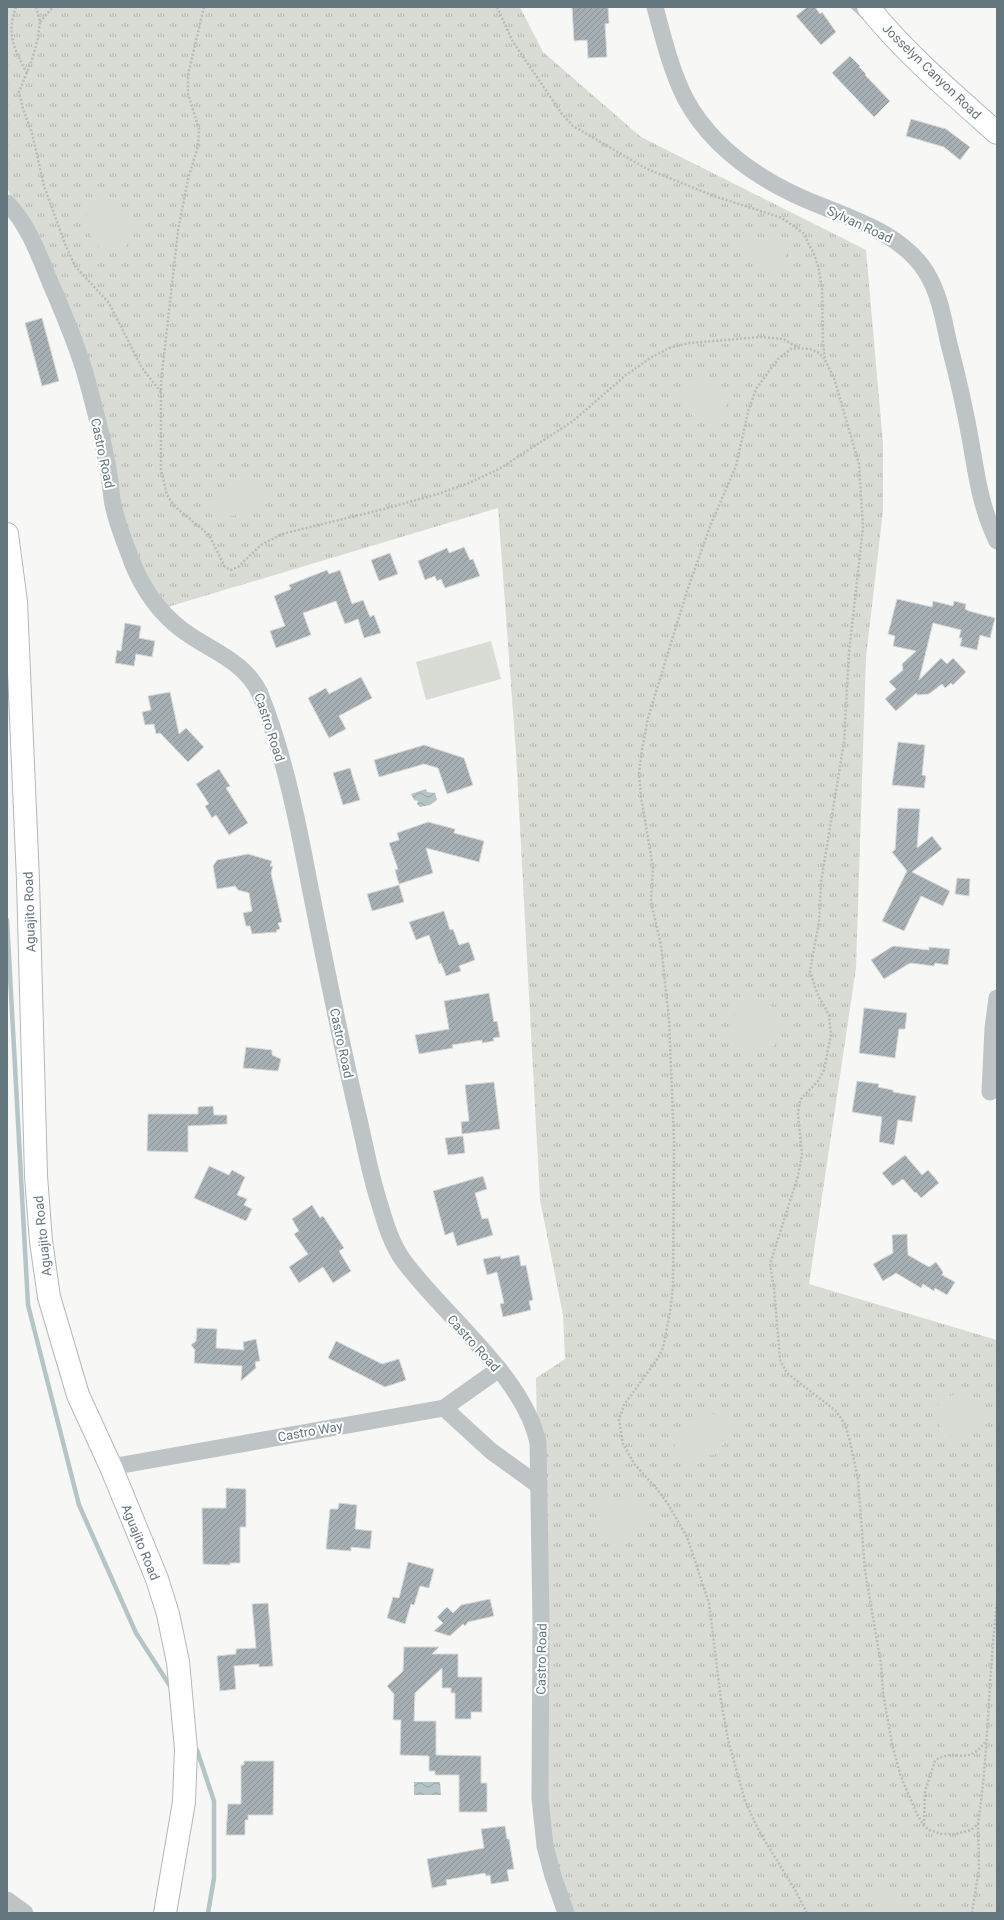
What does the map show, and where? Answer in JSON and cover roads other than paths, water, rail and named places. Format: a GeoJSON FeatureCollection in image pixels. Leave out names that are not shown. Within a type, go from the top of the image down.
{"type":"FeatureCollection","features":[{"type":"Feature","properties":{"kind":"street","name":"Sylvan Road"},"geometry":{"type":"LineString","coordinates":[[655,7],[675,74],[686,98],[721,145],[744,164],[769,181],[797,197],[840,213],[893,239],[912,254],[925,271],[936,291],[959,385],[979,494],[987,521],[997,541]]}},
{"type":"Feature","properties":{"kind":"street","name":"Josselyn Canyon Road"},"geometry":{"type":"LineString","coordinates":[[868,7],[927,69],[997,133]]}},
{"type":"Feature","properties":{"kind":"street","name":"Castro Road"},"geometry":{"type":"LineString","coordinates":[[7,203],[13,209],[40,256],[66,320],[79,357],[109,472],[114,510],[134,566],[150,597],[180,628],[235,663],[247,674],[261,697],[280,756],[301,840],[335,1014],[376,1192],[386,1225],[401,1258],[439,1304],[499,1369],[535,1427],[538,1443],[541,1621],[540,1798],[545,1846],[553,1876],[566,1913]]}},
{"type":"Feature","properties":{"kind":"street","name":"Aguajito Road"},"geometry":{"type":"LineString","coordinates":[[7,534],[16,602],[28,888],[36,1168],[41,1241],[49,1298],[78,1395],[111,1467],[157,1579],[168,1614],[178,1662],[186,1749],[184,1802],[165,1913]]}},
{"type":"Feature","properties":{"kind":"street"},"geometry":{"type":"LineString","coordinates":[[990,1092],[993,1028],[997,998]]}},
{"type":"Feature","properties":{"kind":"street","name":"Castro Way"},"geometry":{"type":"LineString","coordinates":[[111,1467],[444,1408],[499,1369]]}},
{"type":"Feature","properties":{"kind":"street"},"geometry":{"type":"LineString","coordinates":[[444,1408],[490,1451],[538,1485]]}},
{"type":"Feature","properties":{"kind":"street"},"geometry":{"type":"LineString","coordinates":[[7,1900],[25,1913]]}},
{"type":"Feature","properties":{"kind":"water"},"geometry":{"type":"Polygon","coordinates":[[[426,789],[427,792],[435,793],[437,800],[430,805],[420,807],[417,804],[418,801],[414,800],[411,794],[426,789]]]}},
{"type":"Feature","properties":{"kind":"water"},"geometry":{"type":"Polygon","coordinates":[[[414,1782],[440,1782],[441,1795],[414,1795],[414,1782]]]}},
{"type":"Feature","properties":{"kind":"waterway"},"geometry":{"type":"LineString","coordinates":[[853,7],[863,16]]}},
{"type":"Feature","properties":{"kind":"waterway"},"geometry":{"type":"LineString","coordinates":[[7,920],[28,1305],[79,1505],[136,1633],[172,1689]]}},
{"type":"Feature","properties":{"kind":"waterway"},"geometry":{"type":"LineString","coordinates":[[197,1750],[214,1801],[214,1878],[208,1913]]}}]}
